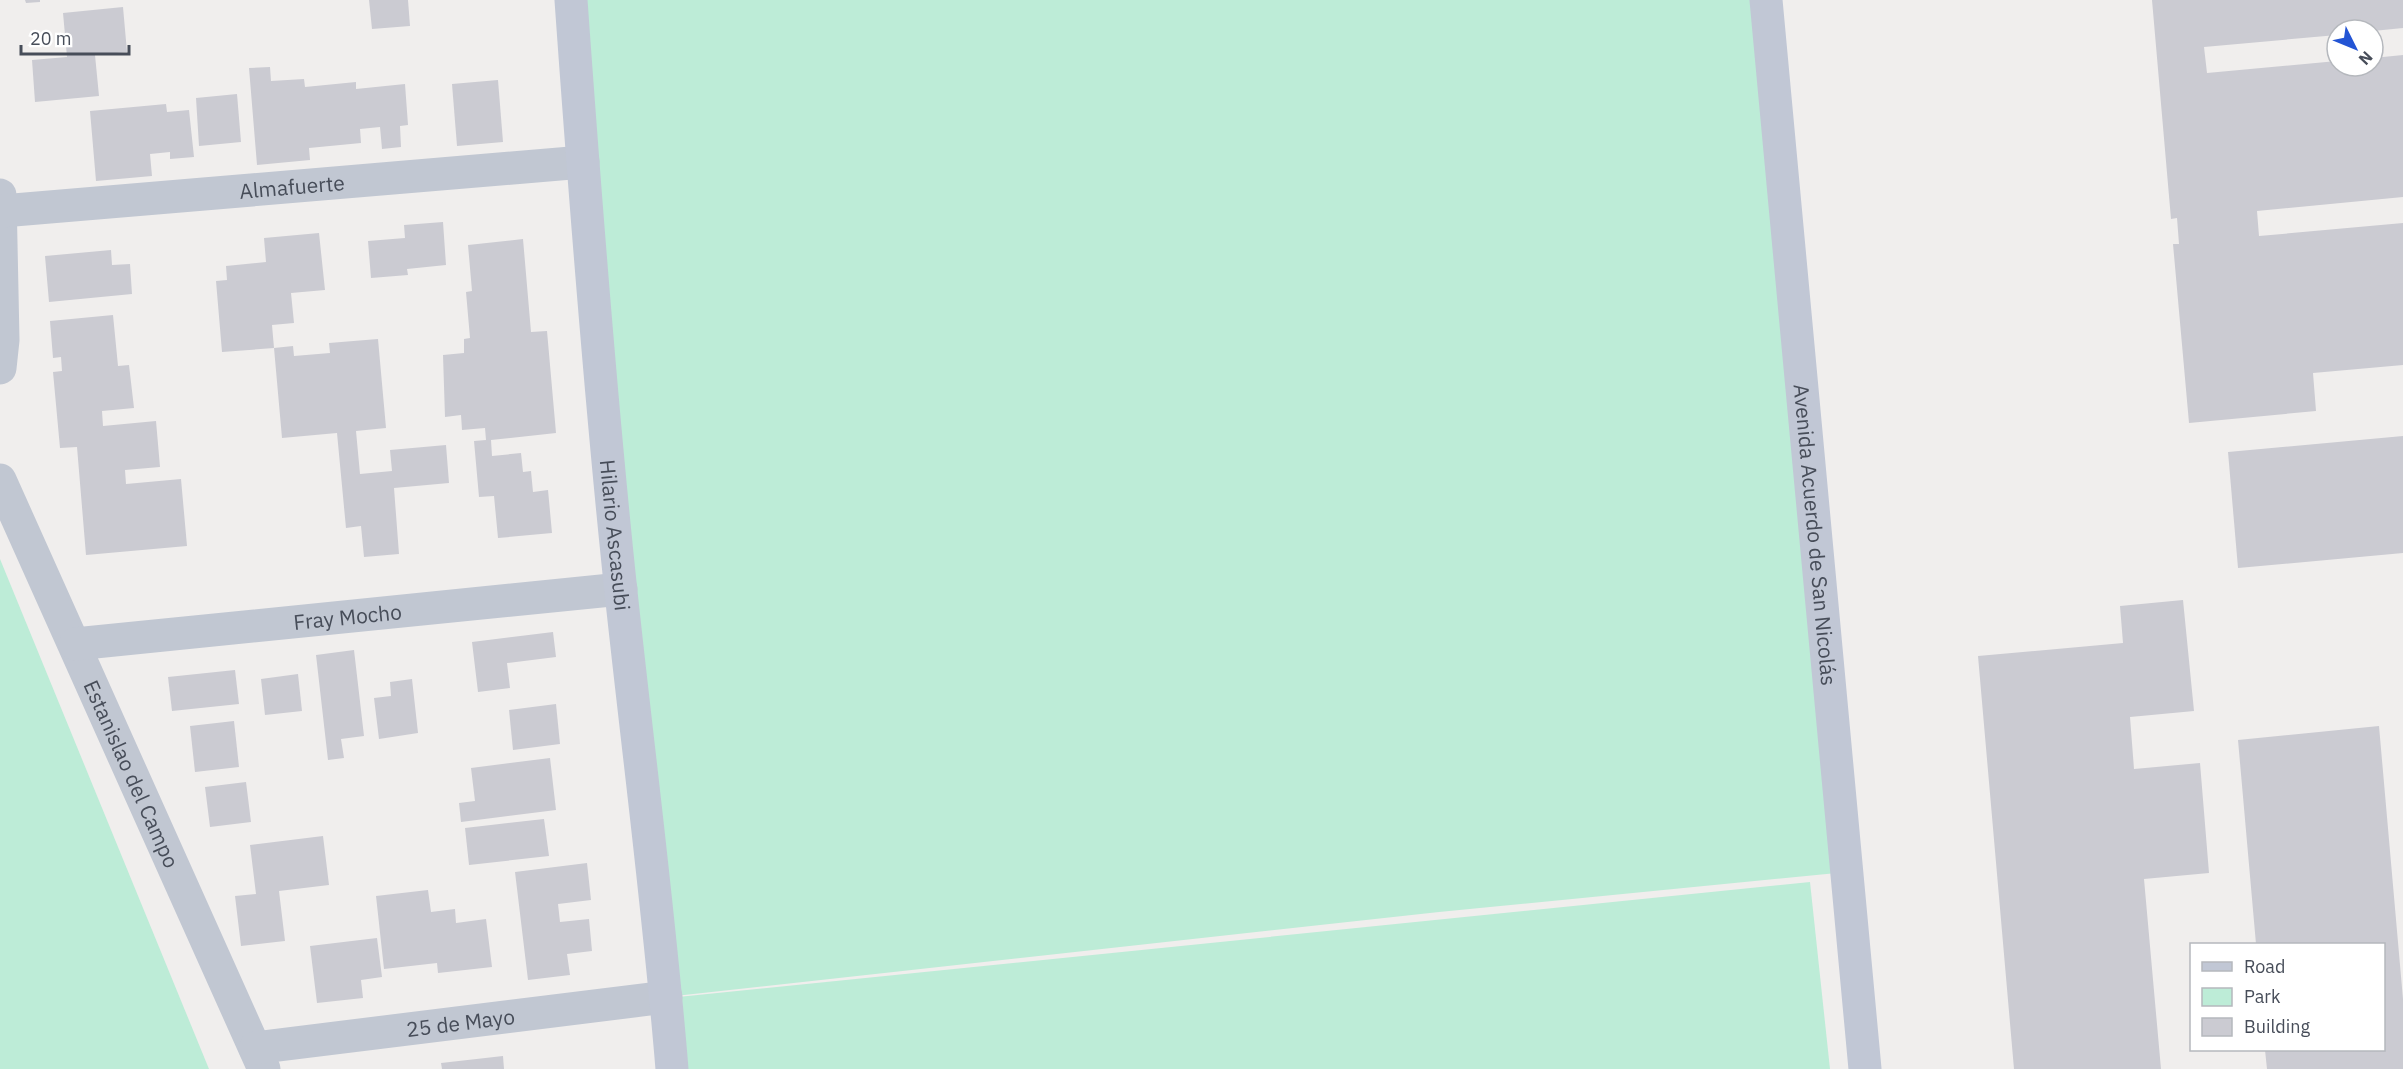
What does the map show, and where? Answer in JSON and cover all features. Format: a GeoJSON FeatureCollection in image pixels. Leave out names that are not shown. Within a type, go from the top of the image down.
{"type":"FeatureCollection","features":[{"type":"Feature","properties":{"kind":"street","name":"Hilario Ascasubi"},"geometry":{"type":"LineString","coordinates":[[571,0],[621,589],[672,1069]]}},
{"type":"Feature","properties":{"kind":"street","name":"Avenida Acuerdo de San Nicolás"},"geometry":{"type":"LineString","coordinates":[[1766,0],[1865,1069]]}},
{"type":"Feature","properties":{"kind":"street","name":"Almafuerte"},"geometry":{"type":"LineString","coordinates":[[1,203],[583,162]]}},
{"type":"Feature","properties":{"kind":"street"},"geometry":{"type":"LineString","coordinates":[[0,368],[3,340],[1,203]]}},
{"type":"Feature","properties":{"kind":"street","name":"Estanislao del Campo"},"geometry":{"type":"LineString","coordinates":[[0,480],[259,1059]]}},
{"type":"Feature","properties":{"kind":"street","name":"Fray Mocho"},"geometry":{"type":"LineString","coordinates":[[75,644],[621,589]]}},
{"type":"Feature","properties":{"kind":"street","name":"25 de Mayo"},"geometry":{"type":"LineString","coordinates":[[259,1059],[666,997]]}},
{"type":"Feature","properties":{"kind":"green space"},"geometry":{"type":"Polygon","coordinates":[[[571,0],[1766,0],[1847,872],[1439,912],[666,997],[571,0]]]}},
{"type":"Feature","properties":{"kind":"green space"},"geometry":{"type":"Polygon","coordinates":[[[0,559],[209,1069],[0,1069],[0,559]]]}},
{"type":"Feature","properties":{"kind":"green space"},"geometry":{"type":"Polygon","coordinates":[[[1810,882],[1830,1069],[674,1069],[668,998],[1810,882]]]}},
{"type":"Feature","properties":{"kind":"building"},"geometry":{"type":"Polygon","coordinates":[[[25,0],[40,0],[40,2],[26,3],[25,0]]]}},
{"type":"Feature","properties":{"kind":"building"},"geometry":{"type":"Polygon","coordinates":[[[369,0],[408,0],[410,26],[372,29],[369,0]]]}},
{"type":"Feature","properties":{"kind":"building"},"geometry":{"type":"Polygon","coordinates":[[[2152,0],[2403,0],[2403,28],[2385,30],[2385,18],[2325,18],[2325,36],[2204,47],[2207,73],[2325,62],[2325,78],[2385,78],[2385,57],[2403,55],[2403,197],[2257,211],[2259,236],[2403,223],[2403,365],[2313,373],[2316,411],[2189,423],[2173,244],[2179,244],[2177,218],[2171,219],[2152,0]]]}},
{"type":"Feature","properties":{"kind":"building"},"geometry":{"type":"Polygon","coordinates":[[[123,7],[127,52],[95,55],[99,96],[35,102],[32,60],[67,57],[63,13],[123,7]]]}},
{"type":"Feature","properties":{"kind":"building"},"geometry":{"type":"Polygon","coordinates":[[[270,67],[271,81],[304,79],[305,87],[356,82],[356,89],[405,84],[408,125],[400,126],[401,147],[382,149],[380,127],[360,129],[361,143],[309,148],[310,160],[257,165],[249,68],[270,67]]]}},
{"type":"Feature","properties":{"kind":"building"},"geometry":{"type":"Polygon","coordinates":[[[498,80],[503,142],[457,146],[452,84],[498,80]]]}},
{"type":"Feature","properties":{"kind":"building"},"geometry":{"type":"Polygon","coordinates":[[[237,94],[241,142],[199,146],[196,98],[237,94]]]}},
{"type":"Feature","properties":{"kind":"building"},"geometry":{"type":"Polygon","coordinates":[[[166,104],[167,112],[189,110],[194,157],[170,159],[170,152],[150,154],[152,176],[96,181],[90,111],[166,104]]]}},
{"type":"Feature","properties":{"kind":"building"},"geometry":{"type":"Polygon","coordinates":[[[443,222],[446,265],[407,269],[408,275],[371,278],[368,241],[405,238],[404,225],[443,222]]]}},
{"type":"Feature","properties":{"kind":"building"},"geometry":{"type":"Polygon","coordinates":[[[319,233],[325,290],[291,293],[294,323],[272,325],[274,348],[222,352],[216,281],[227,280],[226,266],[266,262],[264,238],[319,233]]]}},
{"type":"Feature","properties":{"kind":"building"},"geometry":{"type":"Polygon","coordinates":[[[523,239],[531,332],[547,331],[556,433],[491,440],[492,456],[521,453],[523,472],[531,471],[533,492],[548,490],[552,533],[498,538],[494,496],[479,497],[474,441],[486,440],[485,428],[462,430],[461,415],[445,417],[443,355],[464,353],[464,339],[470,338],[466,292],[472,291],[468,245],[523,239]]]}},
{"type":"Feature","properties":{"kind":"building"},"geometry":{"type":"Polygon","coordinates":[[[111,250],[112,265],[130,264],[132,294],[49,302],[45,256],[111,250]]]}},
{"type":"Feature","properties":{"kind":"building"},"geometry":{"type":"Polygon","coordinates":[[[113,315],[118,366],[129,365],[134,408],[102,411],[103,426],[156,421],[160,467],[125,470],[126,484],[181,479],[187,546],[86,555],[77,447],[60,448],[53,372],[62,371],[61,357],[53,358],[50,321],[113,315]]]}},
{"type":"Feature","properties":{"kind":"building"},"geometry":{"type":"Polygon","coordinates":[[[378,339],[386,428],[356,431],[360,474],[392,471],[390,450],[446,445],[449,483],[394,488],[399,554],[364,557],[361,526],[346,528],[337,433],[282,438],[274,348],[293,346],[294,356],[330,353],[329,343],[378,339]]]}},
{"type":"Feature","properties":{"kind":"building"},"geometry":{"type":"Polygon","coordinates":[[[2403,436],[2403,553],[2238,568],[2228,452],[2403,436]]]}},
{"type":"Feature","properties":{"kind":"building"},"geometry":{"type":"Polygon","coordinates":[[[2183,600],[2194,711],[2130,717],[2134,769],[2200,763],[2209,873],[2144,879],[2161,1069],[2014,1069],[1978,656],[2123,643],[2120,606],[2183,600]]]}},
{"type":"Feature","properties":{"kind":"building"},"geometry":{"type":"Polygon","coordinates":[[[553,632],[556,657],[507,663],[510,688],[478,692],[472,642],[553,632]]]}},
{"type":"Feature","properties":{"kind":"building"},"geometry":{"type":"Polygon","coordinates":[[[354,650],[364,736],[341,739],[344,758],[328,760],[316,655],[354,650]]]}},
{"type":"Feature","properties":{"kind":"building"},"geometry":{"type":"Polygon","coordinates":[[[235,670],[239,704],[172,711],[168,677],[235,670]]]}},
{"type":"Feature","properties":{"kind":"building"},"geometry":{"type":"Polygon","coordinates":[[[298,674],[302,711],[265,715],[261,679],[298,674]]]}},
{"type":"Feature","properties":{"kind":"building"},"geometry":{"type":"Polygon","coordinates":[[[412,679],[418,733],[379,739],[374,698],[391,696],[390,682],[412,679]]]}},
{"type":"Feature","properties":{"kind":"building"},"geometry":{"type":"Polygon","coordinates":[[[556,704],[560,744],[513,750],[509,710],[556,704]]]}},
{"type":"Feature","properties":{"kind":"building"},"geometry":{"type":"Polygon","coordinates":[[[234,721],[239,767],[195,772],[190,726],[234,721]]]}},
{"type":"Feature","properties":{"kind":"building"},"geometry":{"type":"Polygon","coordinates":[[[2379,726],[2403,999],[2403,1069],[2267,1069],[2265,1051],[2385,1051],[2385,943],[2256,943],[2238,740],[2379,726]]]}},
{"type":"Feature","properties":{"kind":"building"},"geometry":{"type":"Polygon","coordinates":[[[550,758],[556,810],[461,822],[459,803],[475,801],[471,768],[550,758]]]}},
{"type":"Feature","properties":{"kind":"building"},"geometry":{"type":"Polygon","coordinates":[[[246,782],[251,822],[210,827],[205,787],[246,782]]]}},
{"type":"Feature","properties":{"kind":"building"},"geometry":{"type":"Polygon","coordinates":[[[544,819],[549,856],[469,865],[465,828],[544,819]]]}},
{"type":"Feature","properties":{"kind":"building"},"geometry":{"type":"Polygon","coordinates":[[[323,836],[329,885],[279,891],[285,941],[241,946],[235,896],[256,894],[250,845],[323,836]]]}},
{"type":"Feature","properties":{"kind":"building"},"geometry":{"type":"Polygon","coordinates":[[[587,863],[591,900],[558,904],[560,922],[589,919],[592,951],[567,954],[570,975],[528,980],[515,872],[587,863]]]}},
{"type":"Feature","properties":{"kind":"building"},"geometry":{"type":"Polygon","coordinates":[[[428,890],[431,912],[455,909],[456,923],[486,919],[492,967],[438,973],[437,963],[384,969],[376,896],[428,890]]]}},
{"type":"Feature","properties":{"kind":"building"},"geometry":{"type":"Polygon","coordinates":[[[377,938],[382,977],[361,980],[363,998],[317,1003],[310,946],[377,938]]]}},
{"type":"Feature","properties":{"kind":"building"},"geometry":{"type":"Polygon","coordinates":[[[503,1056],[504,1069],[442,1069],[441,1063],[503,1056]]]}}]}
